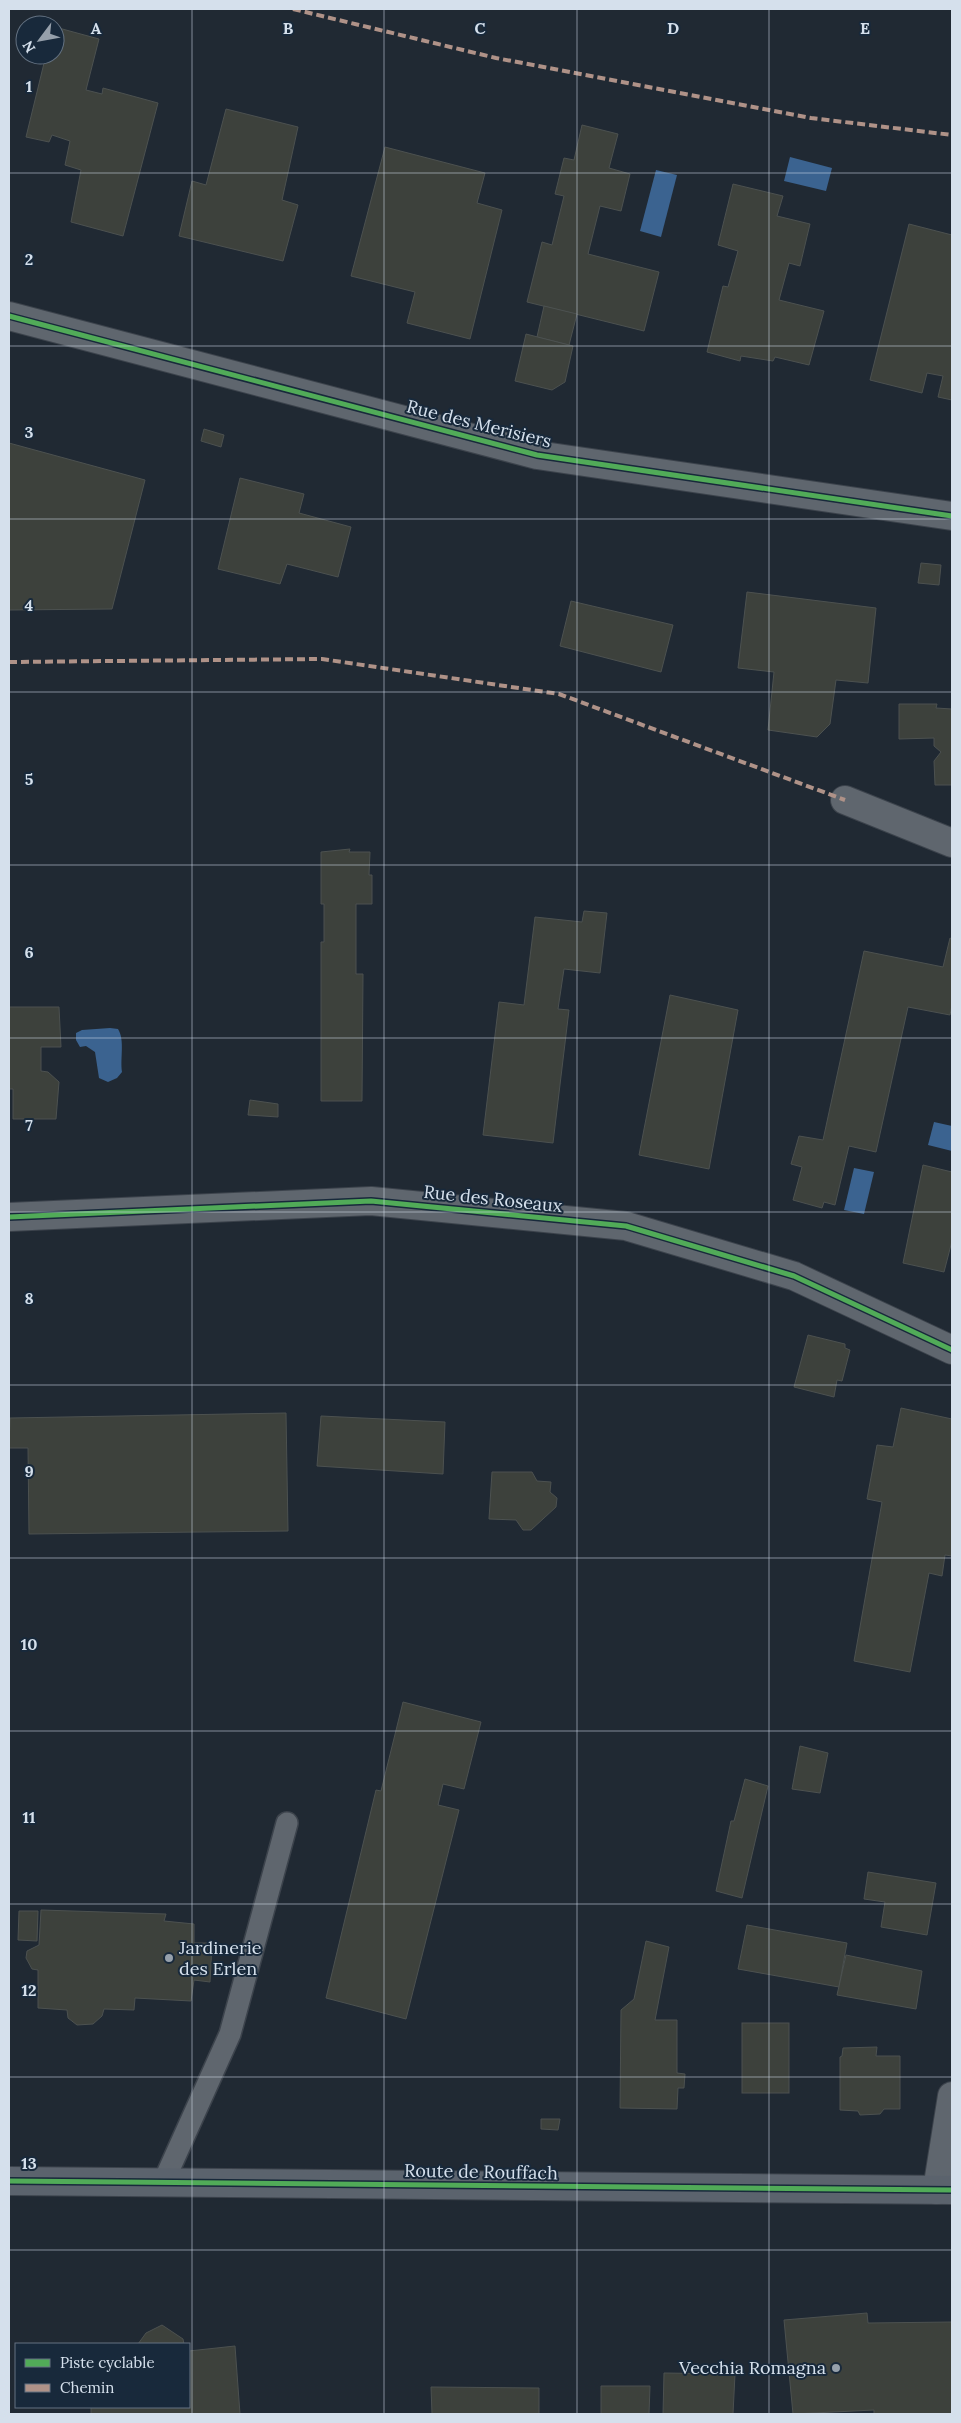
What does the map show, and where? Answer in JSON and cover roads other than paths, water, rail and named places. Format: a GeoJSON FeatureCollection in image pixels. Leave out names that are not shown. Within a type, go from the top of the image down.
{"type":"FeatureCollection","features":[{"type":"Feature","properties":{"kind":"main road","name":"Route de Rouffach"},"geometry":{"type":"LineString","coordinates":[[9,2181],[945,2190]]}},
{"type":"Feature","properties":{"kind":"street","name":"Rue des Merisiers"},"geometry":{"type":"LineString","coordinates":[[9,316],[537,455],[952,516]]}},
{"type":"Feature","properties":{"kind":"street"},"geometry":{"type":"LineString","coordinates":[[845,800],[952,843]]}},
{"type":"Feature","properties":{"kind":"street","name":"Rue des Roseaux"},"geometry":{"type":"LineString","coordinates":[[9,1217],[371,1201],[626,1226],[794,1276],[952,1350]]}},
{"type":"Feature","properties":{"kind":"street"},"geometry":{"type":"LineString","coordinates":[[945,2190],[952,2096]]}},
{"type":"Feature","properties":{"kind":"lane"},"geometry":{"type":"LineString","coordinates":[[164,2183],[230,2034],[287,1823]]}},
{"type":"Feature","properties":{"kind":"water"},"geometry":{"type":"Polygon","coordinates":[[[790,157],[832,168],[826,191],[784,181],[790,157]]]}},
{"type":"Feature","properties":{"kind":"water"},"geometry":{"type":"Polygon","coordinates":[[[656,170],[677,175],[661,237],[640,231],[656,170]]]}},
{"type":"Feature","properties":{"kind":"water"},"geometry":{"type":"Polygon","coordinates":[[[118,1029],[120,1033],[122,1072],[117,1078],[108,1082],[99,1078],[95,1052],[86,1046],[80,1047],[76,1040],[76,1033],[82,1030],[118,1029]]]}},
{"type":"Feature","properties":{"kind":"water"},"geometry":{"type":"Polygon","coordinates":[[[934,1122],[952,1126],[952,1151],[928,1145],[934,1122]]]}},
{"type":"Feature","properties":{"kind":"water"},"geometry":{"type":"Polygon","coordinates":[[[854,1168],[874,1172],[864,1214],[844,1210],[854,1168]]]}},
{"type":"Feature","properties":{"kind":"place","name":"Jardinerie des Erlen"},"geometry":{"type":"Point","coordinates":[169,1958]}},
{"type":"Feature","properties":{"kind":"place","name":"Vecchia Romagna"},"geometry":{"type":"Point","coordinates":[836,2368]}}]}
